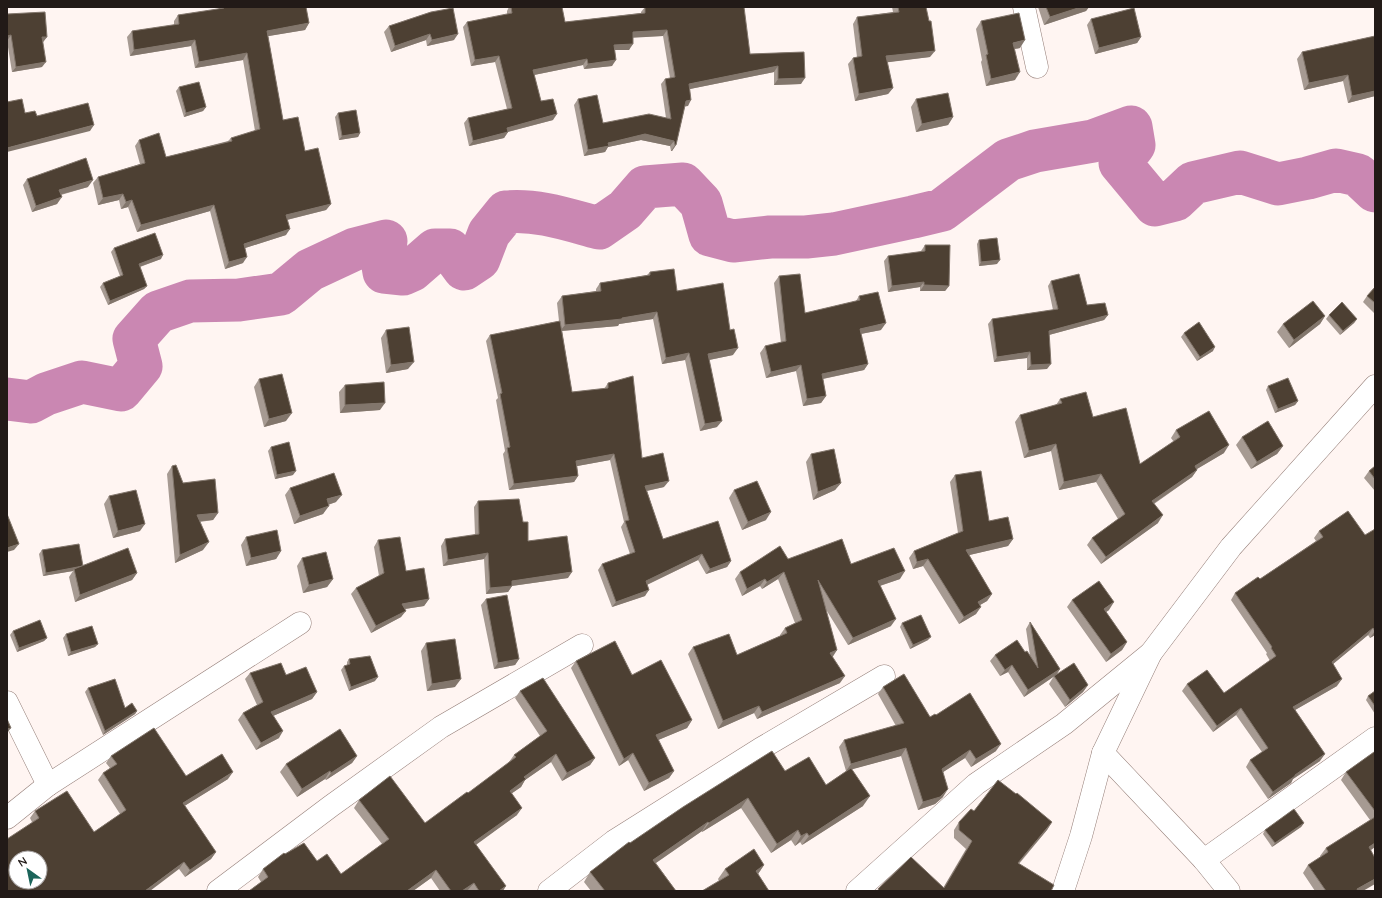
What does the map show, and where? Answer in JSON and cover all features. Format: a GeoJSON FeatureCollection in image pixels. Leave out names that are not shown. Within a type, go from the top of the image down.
{"type":"FeatureCollection","features":[{"type":"Feature","properties":{"kind":"street"},"geometry":{"type":"LineString","coordinates":[[1024,7],[1037,67]]}},
{"type":"Feature","properties":{"kind":"street"},"geometry":{"type":"LineString","coordinates":[[1063,891],[1082,836],[1104,753],[1151,653],[1231,547],[1375,386]]}},
{"type":"Feature","properties":{"kind":"street"},"geometry":{"type":"LineString","coordinates":[[7,818],[48,785],[300,623]]}},
{"type":"Feature","properties":{"kind":"street"},"geometry":{"type":"LineString","coordinates":[[218,891],[441,727],[582,645]]}},
{"type":"Feature","properties":{"kind":"street"},"geometry":{"type":"LineString","coordinates":[[857,891],[976,784],[1064,724],[1151,653]]}},
{"type":"Feature","properties":{"kind":"street"},"geometry":{"type":"LineString","coordinates":[[549,891],[614,841],[760,749],[884,676]]}},
{"type":"Feature","properties":{"kind":"street"},"geometry":{"type":"LineString","coordinates":[[7,702],[48,785]]}},
{"type":"Feature","properties":{"kind":"street"},"geometry":{"type":"LineString","coordinates":[[1204,860],[1375,738]]}},
{"type":"Feature","properties":{"kind":"street"},"geometry":{"type":"LineString","coordinates":[[1104,753],[1204,860],[1228,891]]}},
{"type":"Feature","properties":{"kind":"building"},"geometry":{"type":"Polygon","coordinates":[[[224,7],[306,7],[309,23],[267,31],[283,120],[298,117],[305,151],[318,148],[331,204],[286,215],[290,229],[244,244],[247,257],[229,262],[214,205],[141,225],[132,200],[126,202],[123,194],[103,198],[98,177],[145,163],[139,140],[159,133],[166,157],[232,141],[231,138],[260,129],[247,53],[199,62],[195,40],[134,50],[132,31],[179,24],[178,15],[224,7]]]}},
{"type":"Feature","properties":{"kind":"building"},"geometry":{"type":"Polygon","coordinates":[[[511,7],[562,7],[565,22],[645,13],[645,7],[744,7],[750,54],[804,52],[805,78],[778,79],[778,66],[689,84],[691,100],[686,101],[676,145],[674,141],[645,134],[608,143],[609,146],[588,150],[578,99],[597,95],[603,123],[649,114],[671,119],[665,79],[675,77],[667,30],[633,32],[633,44],[614,45],[616,60],[588,64],[587,59],[533,70],[541,101],[553,99],[557,114],[507,128],[508,132],[473,141],[468,118],[512,108],[499,56],[475,60],[467,22],[512,13],[511,7]]]}},
{"type":"Feature","properties":{"kind":"building"},"geometry":{"type":"Polygon","coordinates":[[[898,7],[926,7],[929,21],[931,21],[935,51],[886,56],[893,88],[859,94],[853,58],[862,56],[857,17],[899,12],[898,7]]]}},
{"type":"Feature","properties":{"kind":"building"},"geometry":{"type":"Polygon","coordinates":[[[1046,7],[1081,7],[1050,17],[1046,7]]]}},
{"type":"Feature","properties":{"kind":"building"},"geometry":{"type":"Polygon","coordinates":[[[453,8],[458,34],[432,40],[430,34],[395,46],[389,26],[431,12],[453,8]]]}},
{"type":"Feature","properties":{"kind":"building"},"geometry":{"type":"Polygon","coordinates":[[[1134,8],[1141,37],[1099,48],[1091,19],[1134,8]]]}},
{"type":"Feature","properties":{"kind":"building"},"geometry":{"type":"Polygon","coordinates":[[[45,12],[47,37],[42,37],[46,62],[16,67],[11,35],[7,36],[7,14],[45,12]]]}},
{"type":"Feature","properties":{"kind":"building"},"geometry":{"type":"Polygon","coordinates":[[[1019,13],[1025,40],[1013,43],[1020,72],[991,79],[986,55],[988,54],[981,21],[1019,13]]]}},
{"type":"Feature","properties":{"kind":"building"},"geometry":{"type":"Polygon","coordinates":[[[1375,36],[1375,91],[1352,96],[1348,75],[1309,83],[1302,52],[1375,36]]]}},
{"type":"Feature","properties":{"kind":"building"},"geometry":{"type":"Polygon","coordinates":[[[199,82],[206,107],[186,113],[179,87],[199,82]]]}},
{"type":"Feature","properties":{"kind":"building"},"geometry":{"type":"Polygon","coordinates":[[[948,93],[953,117],[922,124],[916,99],[948,93]]]}},
{"type":"Feature","properties":{"kind":"building"},"geometry":{"type":"Polygon","coordinates":[[[22,99],[25,113],[35,111],[37,116],[88,103],[94,125],[7,148],[7,102],[22,99]]]}},
{"type":"Feature","properties":{"kind":"building"},"geometry":{"type":"Polygon","coordinates":[[[356,110],[360,133],[342,136],[338,113],[356,110]]]}},
{"type":"Feature","properties":{"kind":"building"},"geometry":{"type":"Polygon","coordinates":[[[86,158],[93,180],[59,190],[62,197],[36,206],[27,179],[86,158]]]}},
{"type":"Feature","properties":{"kind":"building"},"geometry":{"type":"Polygon","coordinates":[[[155,233],[163,255],[139,264],[147,286],[110,301],[103,283],[123,275],[114,248],[155,233]]]}},
{"type":"Feature","properties":{"kind":"building"},"geometry":{"type":"Polygon","coordinates":[[[997,238],[1000,260],[981,262],[979,240],[997,238]]]}},
{"type":"Feature","properties":{"kind":"building"},"geometry":{"type":"Polygon","coordinates":[[[925,245],[950,245],[949,286],[924,285],[924,282],[892,286],[888,256],[925,251],[925,245]]]}},
{"type":"Feature","properties":{"kind":"building"},"geometry":{"type":"Polygon","coordinates":[[[674,269],[677,291],[723,283],[730,330],[734,329],[738,348],[708,354],[722,421],[705,424],[689,353],[666,358],[657,312],[622,319],[565,325],[562,296],[601,291],[600,283],[650,275],[650,272],[674,269]]]}},
{"type":"Feature","properties":{"kind":"building"},"geometry":{"type":"Polygon","coordinates":[[[800,274],[805,313],[860,300],[859,296],[878,292],[886,323],[860,329],[868,364],[822,374],[826,396],[807,399],[801,365],[771,372],[765,346],[786,341],[779,276],[800,274]]]}},
{"type":"Feature","properties":{"kind":"building"},"geometry":{"type":"Polygon","coordinates":[[[1079,274],[1087,305],[1105,303],[1108,315],[1049,331],[1051,364],[1031,365],[1030,352],[997,357],[992,319],[1058,309],[1051,281],[1079,274]]]}},
{"type":"Feature","properties":{"kind":"building"},"geometry":{"type":"Polygon","coordinates":[[[1375,287],[1375,303],[1367,296],[1375,287]]]}},
{"type":"Feature","properties":{"kind":"building"},"geometry":{"type":"Polygon","coordinates":[[[1313,301],[1325,316],[1294,340],[1283,324],[1313,301]]]}},
{"type":"Feature","properties":{"kind":"building"},"geometry":{"type":"Polygon","coordinates":[[[1342,302],[1357,319],[1343,331],[1329,315],[1342,302]]]}},
{"type":"Feature","properties":{"kind":"building"},"geometry":{"type":"Polygon","coordinates":[[[560,321],[572,392],[608,388],[608,383],[633,376],[642,458],[663,453],[669,481],[645,486],[663,539],[718,521],[731,561],[710,569],[702,554],[646,581],[649,590],[616,602],[602,564],[635,552],[625,521],[629,520],[614,454],[576,461],[578,476],[514,484],[507,448],[510,447],[500,394],[502,393],[490,335],[560,321]]]}},
{"type":"Feature","properties":{"kind":"building"},"geometry":{"type":"Polygon","coordinates":[[[1199,322],[1215,347],[1200,357],[1184,333],[1199,322]]]}},
{"type":"Feature","properties":{"kind":"building"},"geometry":{"type":"Polygon","coordinates":[[[409,327],[414,362],[391,365],[386,330],[409,327]]]}},
{"type":"Feature","properties":{"kind":"building"},"geometry":{"type":"Polygon","coordinates":[[[282,374],[292,413],[269,419],[259,379],[282,374]]]}},
{"type":"Feature","properties":{"kind":"building"},"geometry":{"type":"Polygon","coordinates":[[[1288,378],[1298,401],[1278,409],[1268,386],[1288,378]]]}},
{"type":"Feature","properties":{"kind":"building"},"geometry":{"type":"Polygon","coordinates":[[[384,382],[385,403],[345,405],[345,385],[384,382]]]}},
{"type":"Feature","properties":{"kind":"building"},"geometry":{"type":"Polygon","coordinates":[[[1086,392],[1093,417],[1126,408],[1140,464],[1180,437],[1176,430],[1209,411],[1229,445],[1195,466],[1197,470],[1152,501],[1163,515],[1106,557],[1092,538],[1125,514],[1101,474],[1064,482],[1056,444],[1029,451],[1020,415],[1062,403],[1060,399],[1086,392]]]}},
{"type":"Feature","properties":{"kind":"building"},"geometry":{"type":"Polygon","coordinates":[[[1268,421],[1283,446],[1257,462],[1242,437],[1268,421]]]}},
{"type":"Feature","properties":{"kind":"building"},"geometry":{"type":"Polygon","coordinates":[[[289,442],[296,471],[277,475],[271,447],[289,442]]]}},
{"type":"Feature","properties":{"kind":"building"},"geometry":{"type":"Polygon","coordinates":[[[834,449],[841,483],[818,492],[811,454],[834,449]]]}},
{"type":"Feature","properties":{"kind":"building"},"geometry":{"type":"Polygon","coordinates":[[[176,465],[183,483],[215,479],[218,513],[197,515],[209,542],[180,555],[172,466],[176,465]]]}},
{"type":"Feature","properties":{"kind":"building"},"geometry":{"type":"Polygon","coordinates":[[[1375,466],[1375,479],[1369,471],[1375,466]]]}},
{"type":"Feature","properties":{"kind":"building"},"geometry":{"type":"Polygon","coordinates":[[[981,471],[989,521],[1008,517],[1013,539],[966,550],[992,594],[978,602],[981,607],[964,617],[928,559],[917,562],[914,551],[963,531],[955,475],[981,471]]]}},
{"type":"Feature","properties":{"kind":"building"},"geometry":{"type":"Polygon","coordinates":[[[334,473],[342,495],[327,499],[329,506],[300,516],[290,488],[334,473]]]}},
{"type":"Feature","properties":{"kind":"building"},"geometry":{"type":"Polygon","coordinates":[[[757,481],[771,512],[748,522],[734,490],[757,481]]]}},
{"type":"Feature","properties":{"kind":"building"},"geometry":{"type":"Polygon","coordinates":[[[136,490],[145,524],[118,531],[109,496],[136,490]]]}},
{"type":"Feature","properties":{"kind":"building"},"geometry":{"type":"Polygon","coordinates":[[[519,499],[523,522],[528,522],[528,541],[567,536],[572,572],[512,581],[512,586],[490,588],[488,553],[448,560],[445,539],[479,534],[478,501],[519,499]]]}},
{"type":"Feature","properties":{"kind":"building"},"geometry":{"type":"Polygon","coordinates":[[[1348,511],[1365,535],[1375,529],[1375,631],[1373,628],[1332,662],[1342,679],[1293,707],[1325,754],[1273,792],[1250,760],[1268,748],[1241,708],[1217,726],[1187,684],[1207,670],[1224,693],[1276,656],[1271,648],[1272,647],[1235,593],[1258,577],[1260,579],[1323,537],[1319,531],[1348,511]]]}},
{"type":"Feature","properties":{"kind":"building"},"geometry":{"type":"Polygon","coordinates":[[[7,514],[19,544],[7,548],[7,514]]]}},
{"type":"Feature","properties":{"kind":"building"},"geometry":{"type":"Polygon","coordinates":[[[277,530],[281,551],[251,558],[246,537],[277,530]]]}},
{"type":"Feature","properties":{"kind":"building"},"geometry":{"type":"Polygon","coordinates":[[[400,537],[406,571],[424,568],[429,599],[402,604],[406,611],[376,626],[356,588],[384,573],[378,540],[400,537]]]}},
{"type":"Feature","properties":{"kind":"building"},"geometry":{"type":"Polygon","coordinates":[[[842,539],[851,564],[894,548],[905,571],[878,581],[896,619],[853,638],[818,580],[837,650],[830,653],[845,676],[762,712],[759,706],[723,721],[693,647],[729,634],[737,655],[787,633],[785,628],[802,620],[784,572],[767,582],[765,579],[747,589],[740,572],[780,546],[788,559],[842,539]]]}},
{"type":"Feature","properties":{"kind":"building"},"geometry":{"type":"Polygon","coordinates":[[[79,544],[83,566],[46,573],[42,550],[79,544]]]}},
{"type":"Feature","properties":{"kind":"building"},"geometry":{"type":"Polygon","coordinates":[[[128,548],[137,573],[80,595],[74,569],[128,548]]]}},
{"type":"Feature","properties":{"kind":"building"},"geometry":{"type":"Polygon","coordinates":[[[326,552],[333,579],[309,585],[302,558],[326,552]]]}},
{"type":"Feature","properties":{"kind":"building"},"geometry":{"type":"Polygon","coordinates":[[[1099,581],[1114,602],[1104,609],[1127,642],[1111,654],[1072,600],[1099,581]]]}},
{"type":"Feature","properties":{"kind":"building"},"geometry":{"type":"Polygon","coordinates":[[[507,595],[519,659],[498,663],[486,599],[507,595]]]}},
{"type":"Feature","properties":{"kind":"building"},"geometry":{"type":"Polygon","coordinates":[[[921,615],[931,637],[913,645],[902,623],[921,615]]]}},
{"type":"Feature","properties":{"kind":"building"},"geometry":{"type":"Polygon","coordinates":[[[40,620],[47,638],[19,648],[13,631],[40,620]]]}},
{"type":"Feature","properties":{"kind":"building"},"geometry":{"type":"Polygon","coordinates":[[[1030,622],[1060,669],[1028,690],[1012,665],[1005,670],[995,655],[1017,640],[1025,652],[1027,651],[1038,668],[1030,622]]]}},
{"type":"Feature","properties":{"kind":"building"},"geometry":{"type":"Polygon","coordinates":[[[92,626],[98,644],[71,652],[66,634],[92,626]]]}},
{"type":"Feature","properties":{"kind":"building"},"geometry":{"type":"Polygon","coordinates":[[[455,639],[461,679],[432,684],[426,643],[455,639]]]}},
{"type":"Feature","properties":{"kind":"building"},"geometry":{"type":"Polygon","coordinates":[[[615,641],[632,675],[661,660],[692,720],[656,735],[674,771],[649,783],[633,753],[624,759],[576,661],[615,641]]]}},
{"type":"Feature","properties":{"kind":"building"},"geometry":{"type":"Polygon","coordinates":[[[370,656],[378,677],[351,687],[344,666],[350,664],[349,659],[370,656]]]}},
{"type":"Feature","properties":{"kind":"building"},"geometry":{"type":"Polygon","coordinates":[[[281,663],[286,675],[306,667],[317,692],[271,712],[283,731],[261,743],[243,713],[263,702],[250,673],[281,663]]]}},
{"type":"Feature","properties":{"kind":"building"},"geometry":{"type":"Polygon","coordinates":[[[1074,663],[1088,685],[1070,700],[1054,676],[1074,663]]]}},
{"type":"Feature","properties":{"kind":"building"},"geometry":{"type":"Polygon","coordinates":[[[904,674],[930,717],[935,714],[936,715],[970,693],[1001,744],[976,759],[970,750],[942,769],[948,789],[940,797],[923,802],[906,748],[851,764],[844,740],[904,723],[883,687],[904,674]]]}},
{"type":"Feature","properties":{"kind":"building"},"geometry":{"type":"Polygon","coordinates":[[[543,678],[595,758],[567,773],[556,754],[524,777],[526,779],[510,791],[522,808],[474,842],[506,886],[499,891],[479,891],[474,883],[462,891],[451,891],[436,870],[407,891],[249,891],[268,877],[263,869],[284,853],[285,854],[304,843],[317,861],[327,854],[341,874],[389,839],[359,800],[390,776],[425,823],[467,792],[468,793],[516,757],[514,755],[547,731],[520,691],[543,678]]]}},
{"type":"Feature","properties":{"kind":"building"},"geometry":{"type":"Polygon","coordinates":[[[115,679],[125,708],[132,703],[137,711],[105,731],[88,688],[115,679]]]}},
{"type":"Feature","properties":{"kind":"building"},"geometry":{"type":"Polygon","coordinates":[[[1375,691],[1375,706],[1368,696],[1375,691]]]}},
{"type":"Feature","properties":{"kind":"building"},"geometry":{"type":"Polygon","coordinates":[[[7,719],[11,728],[7,729],[7,719]]]}},
{"type":"Feature","properties":{"kind":"building"},"geometry":{"type":"Polygon","coordinates":[[[154,728],[186,776],[222,754],[233,772],[183,803],[216,852],[190,870],[184,862],[145,891],[7,891],[7,839],[39,818],[35,811],[67,791],[94,832],[126,810],[103,773],[117,764],[111,756],[154,728]]]}},
{"type":"Feature","properties":{"kind":"building"},"geometry":{"type":"Polygon","coordinates":[[[340,729],[357,756],[331,773],[330,771],[302,789],[286,764],[340,729]]]}},
{"type":"Feature","properties":{"kind":"building"},"geometry":{"type":"Polygon","coordinates":[[[772,751],[785,771],[809,757],[826,785],[851,768],[870,796],[809,836],[807,833],[801,836],[798,830],[777,844],[748,798],[709,823],[708,822],[653,860],[676,891],[605,891],[590,872],[629,842],[630,843],[683,807],[772,751]]]}},
{"type":"Feature","properties":{"kind":"building"},"geometry":{"type":"Polygon","coordinates":[[[1374,752],[1375,753],[1375,811],[1346,772],[1374,752]]]}},
{"type":"Feature","properties":{"kind":"building"},"geometry":{"type":"Polygon","coordinates":[[[998,780],[1016,794],[1017,793],[1052,822],[1018,863],[1054,885],[1051,891],[880,891],[878,889],[911,857],[944,888],[972,841],[959,830],[959,822],[971,809],[974,811],[998,780]]]}},
{"type":"Feature","properties":{"kind":"building"},"geometry":{"type":"Polygon","coordinates":[[[1294,809],[1304,823],[1275,843],[1265,830],[1294,809]]]}},
{"type":"Feature","properties":{"kind":"building"},"geometry":{"type":"Polygon","coordinates":[[[1375,817],[1375,843],[1369,847],[1375,858],[1375,879],[1357,889],[1358,891],[1326,891],[1308,865],[1328,852],[1326,848],[1375,817]]]}},
{"type":"Feature","properties":{"kind":"building"},"geometry":{"type":"Polygon","coordinates":[[[754,849],[764,865],[756,871],[769,891],[702,891],[729,875],[725,869],[754,849]]]}},
{"type":"Feature","properties":{"kind":"waterway"},"geometry":{"type":"LineString","coordinates":[[7,399],[31,402],[46,394],[82,382],[121,390],[141,366],[134,339],[158,312],[190,301],[239,300],[281,294],[310,270],[355,249],[386,241],[381,254],[384,272],[403,274],[412,270],[435,250],[450,250],[464,269],[479,259],[489,233],[506,212],[518,211],[542,214],[599,228],[625,210],[645,187],[683,184],[701,203],[710,235],[733,241],[770,237],[806,237],[834,234],[942,210],[1008,160],[1035,151],[1093,141],[1131,127],[1134,145],[1120,163],[1155,205],[1175,200],[1193,183],[1240,172],[1278,184],[1308,178],[1336,170],[1358,175],[1375,191]]}}]}
